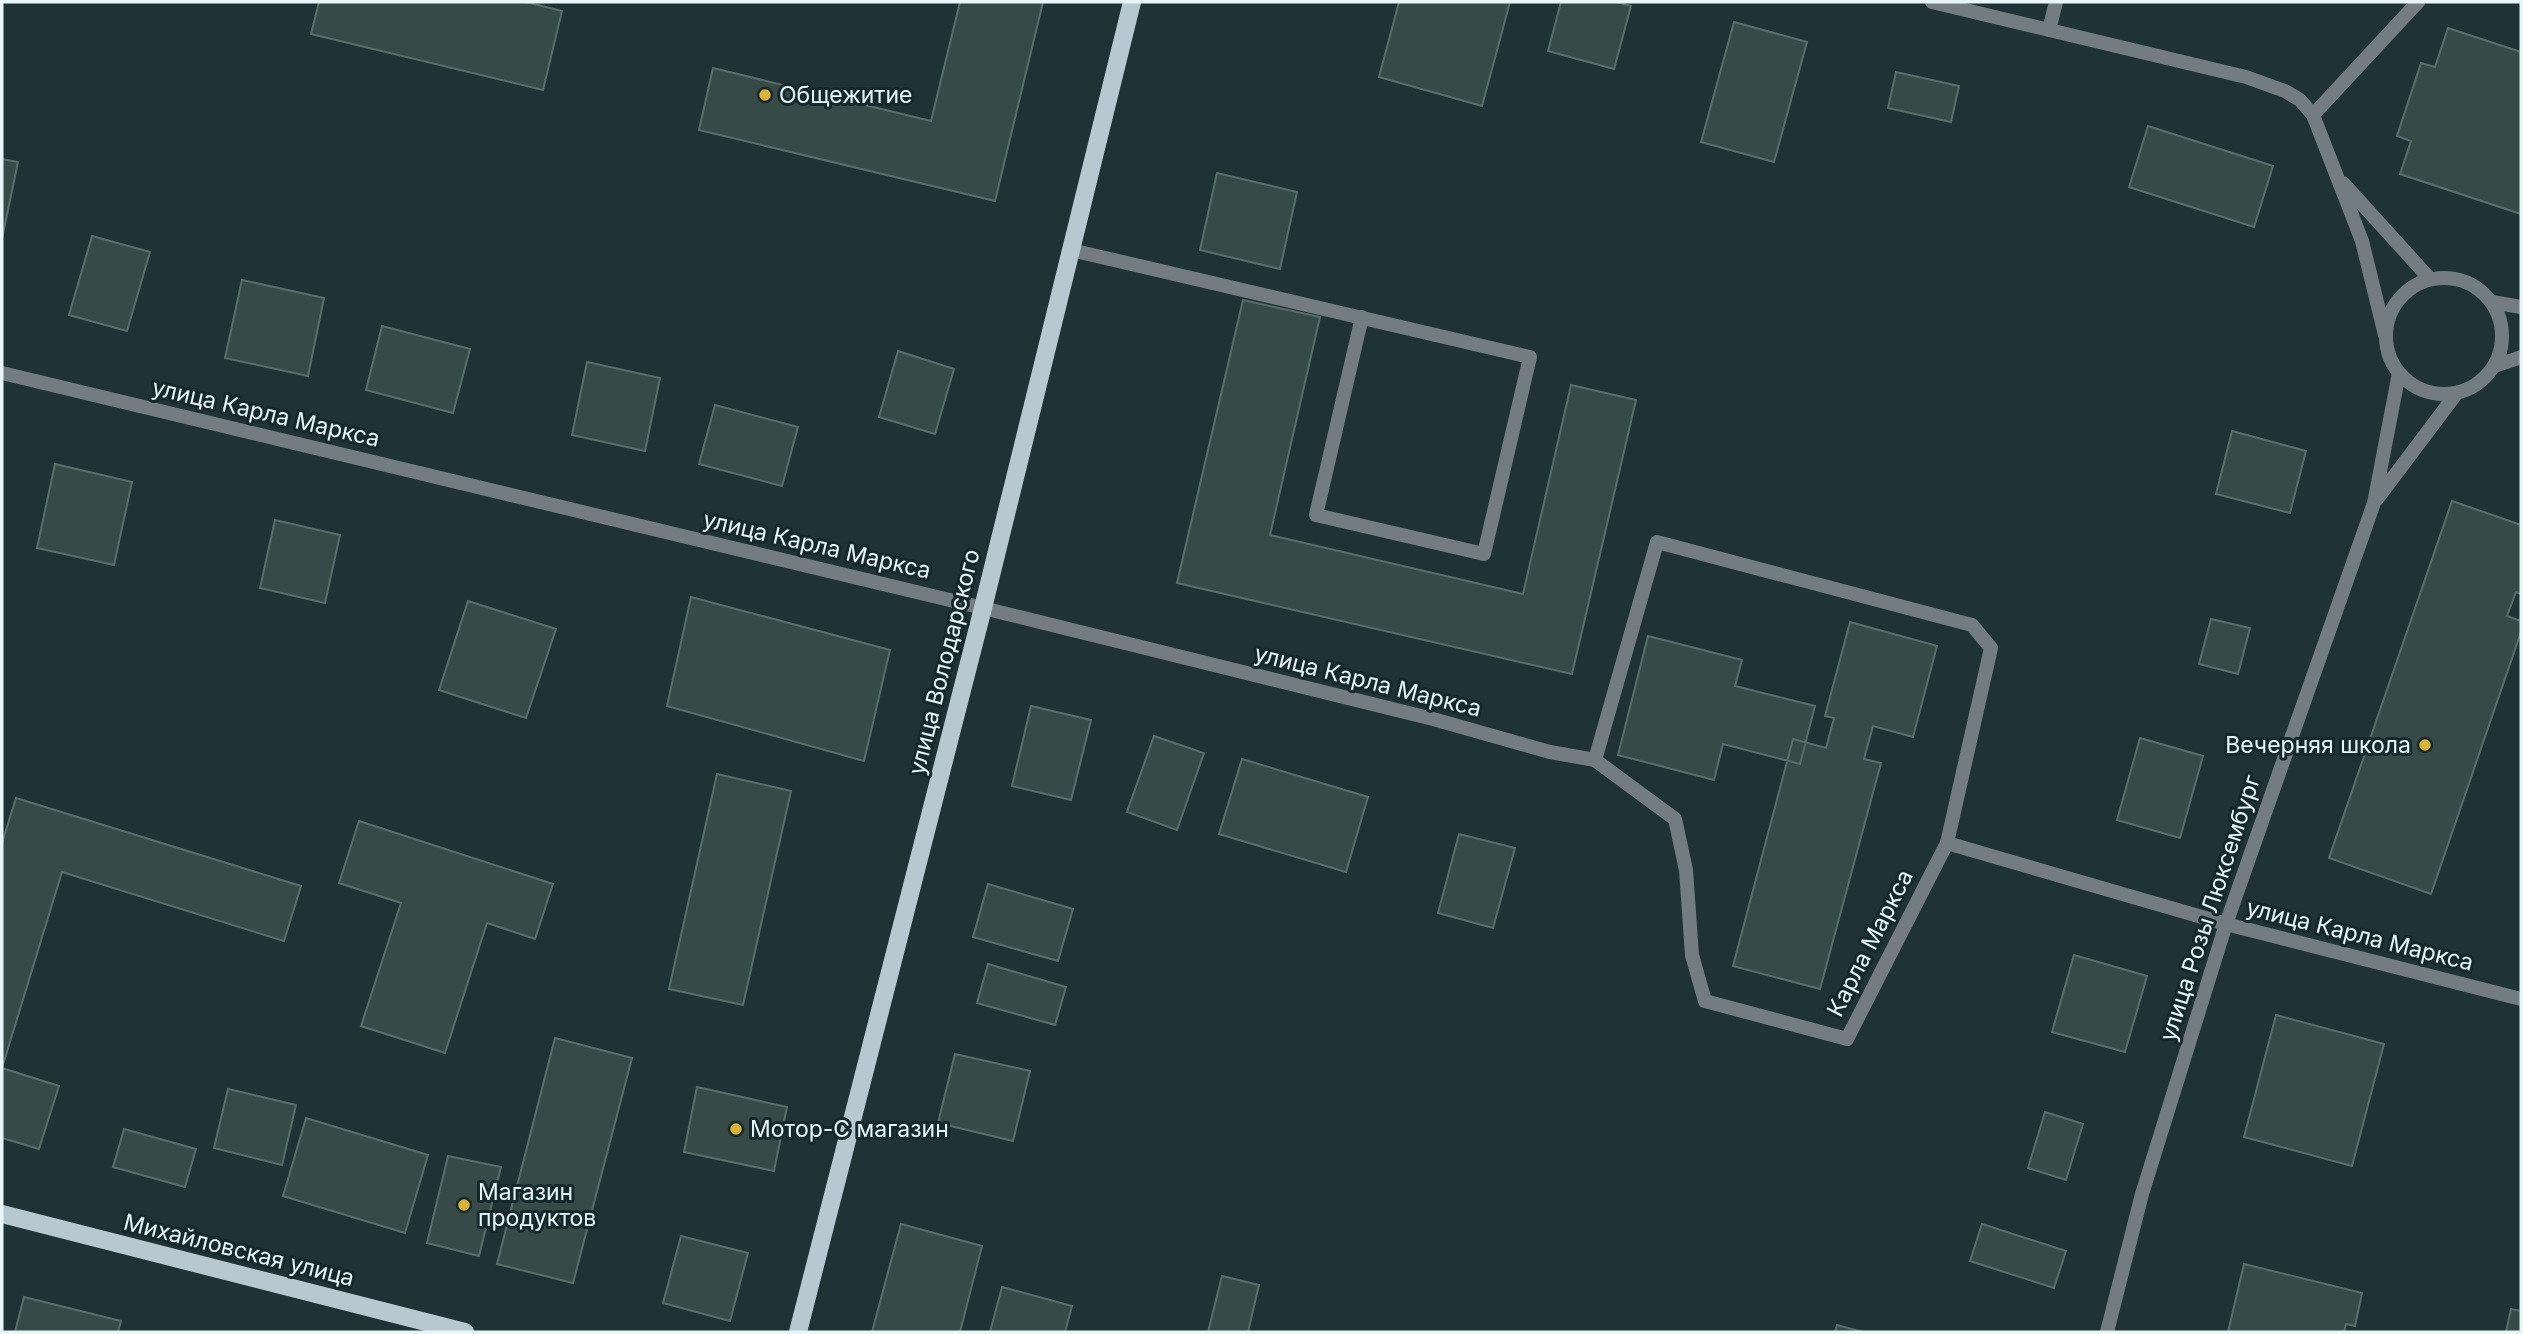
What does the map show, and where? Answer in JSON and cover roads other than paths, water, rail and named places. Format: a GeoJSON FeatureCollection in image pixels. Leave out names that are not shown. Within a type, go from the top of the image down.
{"type":"FeatureCollection","features":[{"type":"Feature","properties":{"kind":"main road","name":"улица Володарского"},"geometry":{"type":"LineString","coordinates":[[798,1332],[983,608],[1132,2]]}},
{"type":"Feature","properties":{"kind":"main road","name":"Михайловская улица"},"geometry":{"type":"LineString","coordinates":[[2,1214],[465,1332]]}},
{"type":"Feature","properties":{"kind":"street"},"geometry":{"type":"LineString","coordinates":[[1932,2],[2246,77],[2285,91],[2300,100],[2313,115],[2365,252],[2389,356],[2399,373],[2430,393],[2456,394],[2476,386],[2495,366],[2502,344],[2502,324],[2492,302],[2477,288],[2456,279],[2430,279],[2409,290],[2391,311],[2385,335]]}},
{"type":"Feature","properties":{"kind":"street"},"geometry":{"type":"LineString","coordinates":[[2049,30],[2056,2]]}},
{"type":"Feature","properties":{"kind":"street"},"geometry":{"type":"LineString","coordinates":[[2313,115],[2418,2]]}},
{"type":"Feature","properties":{"kind":"street"},"geometry":{"type":"LineString","coordinates":[[2336,174],[2430,279]]}},
{"type":"Feature","properties":{"kind":"street"},"geometry":{"type":"LineString","coordinates":[[1071,250],[1362,317],[1530,357],[1484,554],[1316,515],[1362,317]]}},
{"type":"Feature","properties":{"kind":"street"},"geometry":{"type":"LineString","coordinates":[[2492,302],[2521,307]]}},
{"type":"Feature","properties":{"kind":"street"},"geometry":{"type":"LineString","coordinates":[[2495,366],[2521,357]]}},
{"type":"Feature","properties":{"kind":"street","name":"улица Карла Маркса"},"geometry":{"type":"LineString","coordinates":[[2,373],[983,608],[1433,719],[1550,752],[1595,760],[1675,819],[1686,870],[1692,955]]}},
{"type":"Feature","properties":{"kind":"street"},"geometry":{"type":"LineString","coordinates":[[2374,503],[2399,373]]}},
{"type":"Feature","properties":{"kind":"street"},"geometry":{"type":"LineString","coordinates":[[2374,503],[2456,394]]}},
{"type":"Feature","properties":{"kind":"street","name":"улица Розы Люксембург"},"geometry":{"type":"LineString","coordinates":[[2107,1332],[2141,1194],[2225,924],[2374,503]]}},
{"type":"Feature","properties":{"kind":"street"},"geometry":{"type":"LineString","coordinates":[[1595,760],[1657,542],[1972,625],[1992,648],[1947,843]]}},
{"type":"Feature","properties":{"kind":"street","name":"улица Карла Маркса"},"geometry":{"type":"LineString","coordinates":[[1947,843],[2225,924],[2521,999]]}},
{"type":"Feature","properties":{"kind":"street","name":"Карла Маркса"},"geometry":{"type":"LineString","coordinates":[[1692,955],[1705,1001],[1847,1039],[1947,843]]}},
{"type":"Feature","properties":{"kind":"place","name":"Общежитие"},"geometry":{"type":"Point","coordinates":[765,95]}},
{"type":"Feature","properties":{"kind":"place","name":"Вечерняя школа"},"geometry":{"type":"Point","coordinates":[2425,745]}},
{"type":"Feature","properties":{"kind":"place","name":"Мотор-С магазин"},"geometry":{"type":"Point","coordinates":[736,1129]}},
{"type":"Feature","properties":{"kind":"place","name":"Магазин продуктов"},"geometry":{"type":"Point","coordinates":[464,1205]}}]}
